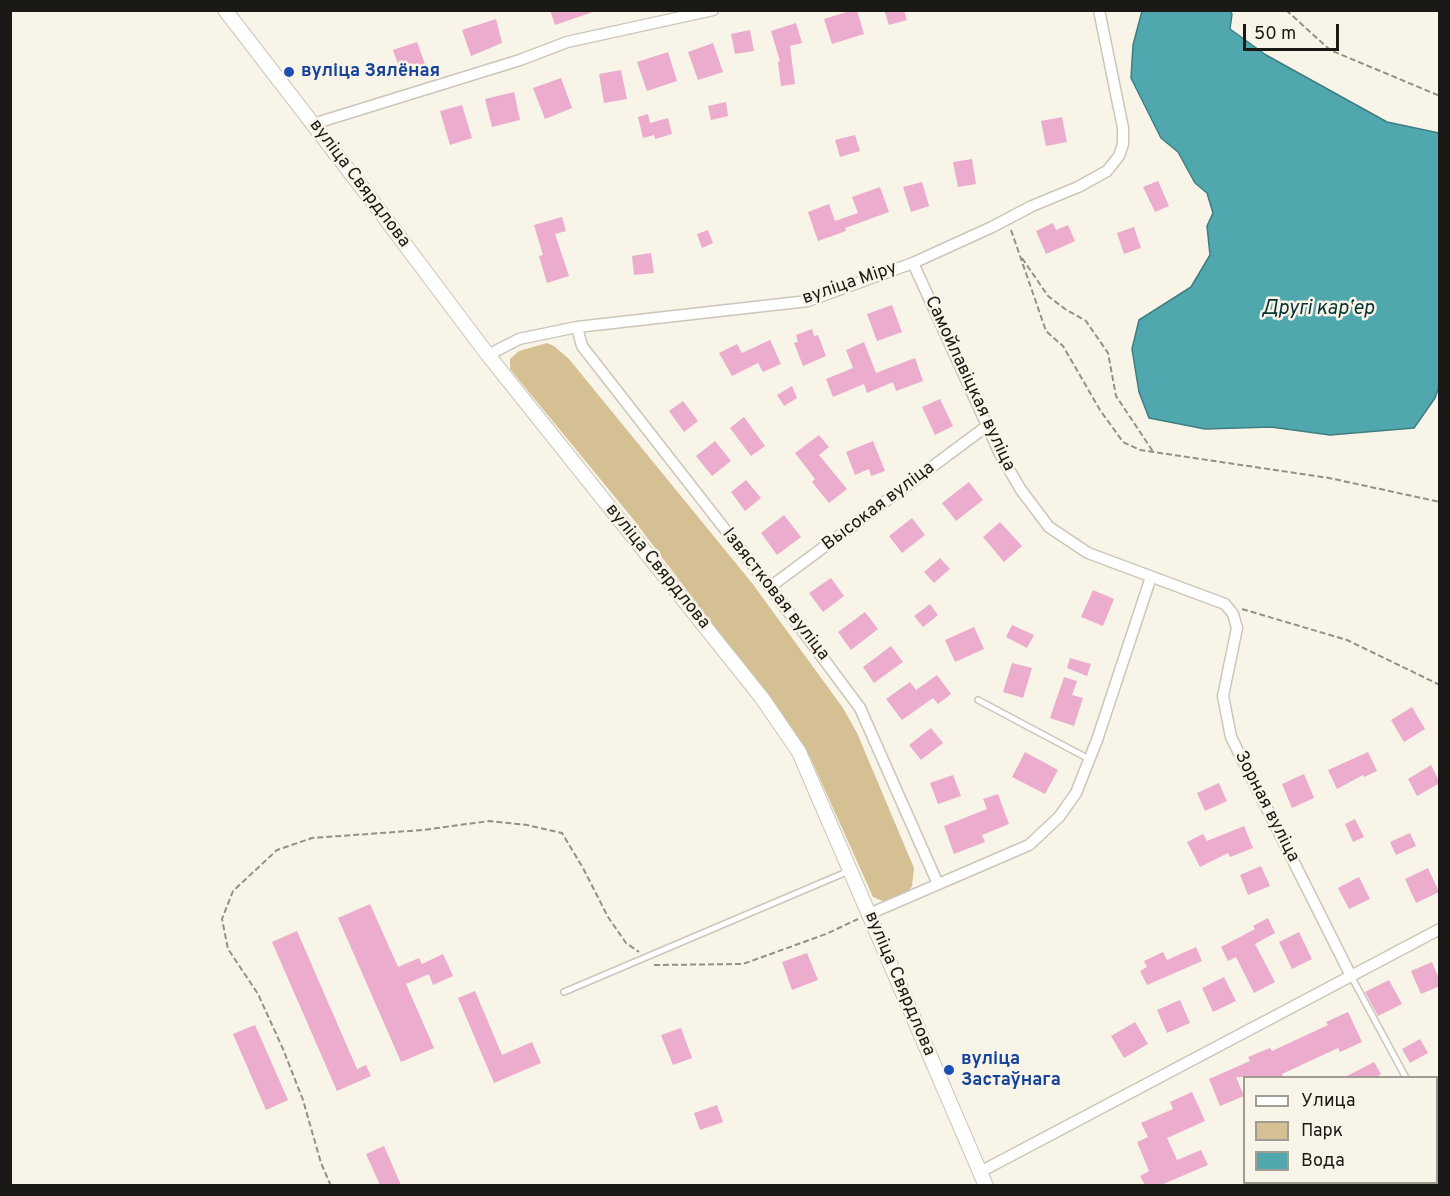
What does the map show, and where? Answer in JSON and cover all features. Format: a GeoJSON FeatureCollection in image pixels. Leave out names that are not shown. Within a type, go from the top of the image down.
{"type":"FeatureCollection","features":[{"type":"Feature","properties":{"kind":"street","name":"вуліца Свярдлова"},"geometry":{"type":"LineString","coordinates":[[225,10],[488,355],[762,698],[799,752],[983,1179]]}},
{"type":"Feature","properties":{"kind":"street"},"geometry":{"type":"LineString","coordinates":[[313,124],[519,60],[567,42],[713,10]]}},
{"type":"Feature","properties":{"kind":"street","name":"вуліца Міру"},"geometry":{"type":"LineString","coordinates":[[488,355],[519,339],[577,327],[808,301],[913,263],[1032,206],[1078,187],[1107,171],[1119,156],[1123,144],[1123,128],[1099,10]]}},
{"type":"Feature","properties":{"kind":"street","name":"Самойлавіцкая вуліца"},"geometry":{"type":"LineString","coordinates":[[913,263],[1000,454],[1021,490],[1049,527],[1088,553],[1225,604]]}},
{"type":"Feature","properties":{"kind":"street","name":"Ізвястковая вуліца"},"geometry":{"type":"LineString","coordinates":[[577,327],[582,346],[770,587],[860,708],[938,884]]}},
{"type":"Feature","properties":{"kind":"street","name":"Высокая вуліца"},"geometry":{"type":"LineString","coordinates":[[770,587],[987,426]]}},
{"type":"Feature","properties":{"kind":"street"},"geometry":{"type":"LineString","coordinates":[[869,914],[1029,845],[1059,818],[1076,793],[1089,759],[1151,577]]}},
{"type":"Feature","properties":{"kind":"street","name":"Зорная вуліца"},"geometry":{"type":"LineString","coordinates":[[1225,604],[1233,614],[1236,628],[1223,696],[1231,737],[1351,976]]}},
{"type":"Feature","properties":{"kind":"street"},"geometry":{"type":"LineString","coordinates":[[983,1179],[1351,976],[1440,930]]}},
{"type":"Feature","properties":{"kind":"lane"},"geometry":{"type":"LineString","coordinates":[[978,700],[1089,759]]}},
{"type":"Feature","properties":{"kind":"lane"},"geometry":{"type":"LineString","coordinates":[[564,992],[850,870]]}},
{"type":"Feature","properties":{"kind":"lane"},"geometry":{"type":"LineString","coordinates":[[1351,976],[1405,1076]]}},
{"type":"Feature","properties":{"kind":"path"},"geometry":{"type":"LineString","coordinates":[[1286,10],[1330,50],[1440,96]]}},
{"type":"Feature","properties":{"kind":"path"},"geometry":{"type":"LineString","coordinates":[[1007,219],[1046,331],[1063,346],[1100,410],[1123,442],[1140,450],[1154,453],[1329,478],[1440,502]]}},
{"type":"Feature","properties":{"kind":"path"},"geometry":{"type":"LineString","coordinates":[[1019,253],[1048,296],[1086,321],[1108,353],[1116,396],[1154,453]]}},
{"type":"Feature","properties":{"kind":"path"},"geometry":{"type":"LineString","coordinates":[[1225,604],[1347,640],[1440,685]]}},
{"type":"Feature","properties":{"kind":"path"},"geometry":{"type":"LineString","coordinates":[[331,1185],[321,1163],[303,1100],[283,1049],[258,994],[228,949],[222,919],[233,891],[276,850],[312,838],[423,830],[489,821],[527,825],[562,833],[608,917],[626,943],[636,949],[649,965],[742,964],[826,934],[869,914]]}},
{"type":"Feature","properties":{"kind":"green space"},"geometry":{"type":"Polygon","coordinates":[[[547,343],[569,359],[752,583],[843,708],[857,733],[914,868],[912,886],[908,892],[885,902],[873,897],[811,759],[795,733],[633,519],[510,369],[510,359],[519,351],[547,343]]]}},
{"type":"Feature","properties":{"kind":"water","name":"Другі карʼер"},"geometry":{"type":"Polygon","coordinates":[[[1142,11],[1230,11],[1232,14],[1230,29],[1266,55],[1387,122],[1439,133],[1439,387],[1435,398],[1414,428],[1330,435],[1271,427],[1205,429],[1149,418],[1139,392],[1132,349],[1139,320],[1191,287],[1210,255],[1207,226],[1213,213],[1207,193],[1195,183],[1178,152],[1161,138],[1131,78],[1133,45],[1142,11]]]}},
{"type":"Feature","properties":{"kind":"building"},"geometry":{"type":"Polygon","coordinates":[[[550,10],[593,10],[593,12],[555,25],[550,10]]]}},
{"type":"Feature","properties":{"kind":"building"},"geometry":{"type":"Polygon","coordinates":[[[857,10],[864,34],[832,44],[824,19],[857,10]]]}},
{"type":"Feature","properties":{"kind":"building"},"geometry":{"type":"Polygon","coordinates":[[[884,10],[904,10],[907,20],[889,25],[884,10]]]}},
{"type":"Feature","properties":{"kind":"building"},"geometry":{"type":"Polygon","coordinates":[[[496,19],[502,43],[471,56],[462,30],[496,19]]]}},
{"type":"Feature","properties":{"kind":"building"},"geometry":{"type":"Polygon","coordinates":[[[796,23],[802,43],[790,46],[795,84],[781,86],[778,62],[780,61],[771,31],[796,23]]]}},
{"type":"Feature","properties":{"kind":"building"},"geometry":{"type":"Polygon","coordinates":[[[750,30],[754,51],[735,54],[731,34],[750,30]]]}},
{"type":"Feature","properties":{"kind":"building"},"geometry":{"type":"Polygon","coordinates":[[[417,42],[425,64],[401,73],[393,50],[417,42]]]}},
{"type":"Feature","properties":{"kind":"building"},"geometry":{"type":"Polygon","coordinates":[[[713,43],[723,72],[698,80],[688,52],[713,43]]]}},
{"type":"Feature","properties":{"kind":"building"},"geometry":{"type":"Polygon","coordinates":[[[668,52],[677,81],[647,91],[637,62],[668,52]]]}},
{"type":"Feature","properties":{"kind":"building"},"geometry":{"type":"Polygon","coordinates":[[[621,70],[627,99],[604,103],[599,74],[621,70]]]}},
{"type":"Feature","properties":{"kind":"building"},"geometry":{"type":"Polygon","coordinates":[[[561,78],[572,108],[545,119],[533,88],[561,78]]]}},
{"type":"Feature","properties":{"kind":"building"},"geometry":{"type":"Polygon","coordinates":[[[514,92],[520,120],[492,127],[485,99],[514,92]]]}},
{"type":"Feature","properties":{"kind":"building"},"geometry":{"type":"Polygon","coordinates":[[[726,102],[728,116],[711,120],[708,106],[726,102]]]}},
{"type":"Feature","properties":{"kind":"building"},"geometry":{"type":"Polygon","coordinates":[[[462,105],[472,138],[450,145],[440,111],[462,105]]]}},
{"type":"Feature","properties":{"kind":"building"},"geometry":{"type":"Polygon","coordinates":[[[648,114],[650,123],[668,118],[672,134],[655,139],[654,135],[643,138],[638,117],[648,114]]]}},
{"type":"Feature","properties":{"kind":"building"},"geometry":{"type":"Polygon","coordinates":[[[1062,117],[1067,142],[1046,146],[1041,121],[1062,117]]]}},
{"type":"Feature","properties":{"kind":"building"},"geometry":{"type":"Polygon","coordinates":[[[855,135],[860,151],[840,157],[835,140],[855,135]]]}},
{"type":"Feature","properties":{"kind":"building"},"geometry":{"type":"Polygon","coordinates":[[[972,159],[976,184],[958,187],[953,162],[972,159]]]}},
{"type":"Feature","properties":{"kind":"building"},"geometry":{"type":"Polygon","coordinates":[[[1158,181],[1169,206],[1155,212],[1143,187],[1158,181]]]}},
{"type":"Feature","properties":{"kind":"building"},"geometry":{"type":"Polygon","coordinates":[[[922,182],[929,206],[911,212],[903,187],[922,182]]]}},
{"type":"Feature","properties":{"kind":"building"},"geometry":{"type":"Polygon","coordinates":[[[880,187],[889,212],[845,228],[846,231],[818,241],[808,212],[829,204],[835,221],[858,213],[852,197],[880,187]]]}},
{"type":"Feature","properties":{"kind":"building"},"geometry":{"type":"Polygon","coordinates":[[[562,217],[566,231],[555,234],[569,276],[547,283],[539,256],[543,255],[534,225],[562,217]]]}},
{"type":"Feature","properties":{"kind":"building"},"geometry":{"type":"Polygon","coordinates":[[[1053,223],[1056,230],[1068,225],[1075,241],[1046,254],[1036,231],[1053,223]]]}},
{"type":"Feature","properties":{"kind":"building"},"geometry":{"type":"Polygon","coordinates":[[[1134,227],[1141,248],[1124,254],[1117,233],[1134,227]]]}},
{"type":"Feature","properties":{"kind":"building"},"geometry":{"type":"Polygon","coordinates":[[[708,230],[713,243],[702,248],[697,234],[708,230]]]}},
{"type":"Feature","properties":{"kind":"building"},"geometry":{"type":"Polygon","coordinates":[[[651,253],[654,273],[634,275],[632,256],[651,253]]]}},
{"type":"Feature","properties":{"kind":"building"},"geometry":{"type":"Polygon","coordinates":[[[892,305],[902,332],[877,341],[867,314],[892,305]]]}},
{"type":"Feature","properties":{"kind":"building"},"geometry":{"type":"Polygon","coordinates":[[[812,329],[814,336],[818,335],[826,356],[803,366],[794,343],[798,342],[796,335],[812,329]]]}},
{"type":"Feature","properties":{"kind":"building"},"geometry":{"type":"Polygon","coordinates":[[[770,340],[781,364],[763,372],[758,363],[732,376],[719,353],[737,344],[742,353],[770,340]]]}},
{"type":"Feature","properties":{"kind":"building"},"geometry":{"type":"Polygon","coordinates":[[[864,342],[876,373],[915,358],[923,381],[896,391],[893,382],[867,393],[864,384],[833,397],[826,379],[853,368],[846,350],[864,342]]]}},
{"type":"Feature","properties":{"kind":"building"},"geometry":{"type":"Polygon","coordinates":[[[792,386],[797,398],[784,406],[777,395],[792,386]]]}},
{"type":"Feature","properties":{"kind":"building"},"geometry":{"type":"Polygon","coordinates":[[[940,399],[953,426],[935,435],[922,407],[940,399]]]}},
{"type":"Feature","properties":{"kind":"building"},"geometry":{"type":"Polygon","coordinates":[[[683,401],[698,421],[684,432],[669,411],[683,401]]]}},
{"type":"Feature","properties":{"kind":"building"},"geometry":{"type":"Polygon","coordinates":[[[744,417],[765,446],[751,456],[730,428],[744,417]]]}},
{"type":"Feature","properties":{"kind":"building"},"geometry":{"type":"Polygon","coordinates":[[[819,435],[829,447],[819,455],[847,489],[829,503],[812,482],[815,479],[795,453],[819,435]]]}},
{"type":"Feature","properties":{"kind":"building"},"geometry":{"type":"Polygon","coordinates":[[[715,441],[731,461],[712,476],[696,456],[715,441]]]}},
{"type":"Feature","properties":{"kind":"building"},"geometry":{"type":"Polygon","coordinates":[[[873,441],[885,471],[871,476],[869,469],[855,475],[846,452],[873,441]]]}},
{"type":"Feature","properties":{"kind":"building"},"geometry":{"type":"Polygon","coordinates":[[[746,480],[761,498],[745,511],[731,492],[746,480]]]}},
{"type":"Feature","properties":{"kind":"building"},"geometry":{"type":"Polygon","coordinates":[[[969,482],[983,500],[956,521],[942,503],[969,482]]]}},
{"type":"Feature","properties":{"kind":"building"},"geometry":{"type":"Polygon","coordinates":[[[784,515],[801,537],[777,555],[761,533],[784,515]]]}},
{"type":"Feature","properties":{"kind":"building"},"geometry":{"type":"Polygon","coordinates":[[[912,518],[925,535],[902,553],[889,536],[912,518]]]}},
{"type":"Feature","properties":{"kind":"building"},"geometry":{"type":"Polygon","coordinates":[[[1000,522],[1022,546],[1004,562],[983,537],[1000,522]]]}},
{"type":"Feature","properties":{"kind":"building"},"geometry":{"type":"Polygon","coordinates":[[[940,558],[950,569],[934,583],[924,572],[940,558]]]}},
{"type":"Feature","properties":{"kind":"building"},"geometry":{"type":"Polygon","coordinates":[[[831,578],[844,596],[823,612],[809,593],[831,578]]]}},
{"type":"Feature","properties":{"kind":"building"},"geometry":{"type":"Polygon","coordinates":[[[1093,590],[1114,599],[1103,626],[1081,617],[1093,590]]]}},
{"type":"Feature","properties":{"kind":"building"},"geometry":{"type":"Polygon","coordinates":[[[930,604],[938,615],[923,627],[914,616],[930,604]]]}},
{"type":"Feature","properties":{"kind":"building"},"geometry":{"type":"Polygon","coordinates":[[[865,612],[878,629],[851,650],[838,632],[865,612]]]}},
{"type":"Feature","properties":{"kind":"building"},"geometry":{"type":"Polygon","coordinates":[[[1012,625],[1034,635],[1027,648],[1006,637],[1012,625]]]}},
{"type":"Feature","properties":{"kind":"building"},"geometry":{"type":"Polygon","coordinates":[[[974,627],[984,649],[955,662],[945,640],[974,627]]]}},
{"type":"Feature","properties":{"kind":"building"},"geometry":{"type":"Polygon","coordinates":[[[891,646],[903,662],[874,683],[863,667],[891,646]]]}},
{"type":"Feature","properties":{"kind":"building"},"geometry":{"type":"Polygon","coordinates":[[[1070,658],[1091,664],[1087,676],[1067,668],[1070,658]]]}},
{"type":"Feature","properties":{"kind":"building"},"geometry":{"type":"Polygon","coordinates":[[[1012,663],[1032,668],[1023,698],[1003,692],[1012,663]]]}},
{"type":"Feature","properties":{"kind":"building"},"geometry":{"type":"Polygon","coordinates":[[[937,675],[951,694],[938,704],[933,698],[902,720],[886,699],[910,682],[916,690],[937,675]]]}},
{"type":"Feature","properties":{"kind":"building"},"geometry":{"type":"Polygon","coordinates":[[[1064,677],[1077,681],[1072,695],[1083,698],[1074,726],[1050,718],[1064,677]]]}},
{"type":"Feature","properties":{"kind":"building"},"geometry":{"type":"Polygon","coordinates":[[[1412,707],[1425,729],[1404,742],[1391,720],[1412,707]]]}},
{"type":"Feature","properties":{"kind":"building"},"geometry":{"type":"Polygon","coordinates":[[[931,728],[943,743],[921,760],[909,745],[931,728]]]}},
{"type":"Feature","properties":{"kind":"building"},"geometry":{"type":"Polygon","coordinates":[[[1025,752],[1058,770],[1045,794],[1012,777],[1025,752]]]}},
{"type":"Feature","properties":{"kind":"building"},"geometry":{"type":"Polygon","coordinates":[[[1368,752],[1377,771],[1364,777],[1363,775],[1337,789],[1328,770],[1368,752]]]}},
{"type":"Feature","properties":{"kind":"building"},"geometry":{"type":"Polygon","coordinates":[[[1431,765],[1440,783],[1417,796],[1408,779],[1431,765]]]}},
{"type":"Feature","properties":{"kind":"building"},"geometry":{"type":"Polygon","coordinates":[[[1304,774],[1314,798],[1292,808],[1282,784],[1304,774]]]}},
{"type":"Feature","properties":{"kind":"building"},"geometry":{"type":"Polygon","coordinates":[[[953,775],[961,796],[938,804],[930,783],[953,775]]]}},
{"type":"Feature","properties":{"kind":"building"},"geometry":{"type":"Polygon","coordinates":[[[1219,783],[1227,801],[1205,811],[1197,793],[1219,783]]]}},
{"type":"Feature","properties":{"kind":"building"},"geometry":{"type":"Polygon","coordinates":[[[998,794],[1009,824],[982,835],[985,842],[954,854],[944,826],[987,809],[983,799],[998,794]]]}},
{"type":"Feature","properties":{"kind":"building"},"geometry":{"type":"Polygon","coordinates":[[[1355,819],[1364,837],[1353,842],[1345,824],[1355,819]]]}},
{"type":"Feature","properties":{"kind":"building"},"geometry":{"type":"Polygon","coordinates":[[[1244,826],[1253,848],[1230,857],[1228,853],[1200,867],[1187,842],[1203,834],[1207,841],[1244,826]]]}},
{"type":"Feature","properties":{"kind":"building"},"geometry":{"type":"Polygon","coordinates":[[[1410,833],[1416,846],[1396,855],[1390,842],[1410,833]]]}},
{"type":"Feature","properties":{"kind":"building"},"geometry":{"type":"Polygon","coordinates":[[[1261,866],[1270,886],[1248,895],[1240,875],[1261,866]]]}},
{"type":"Feature","properties":{"kind":"building"},"geometry":{"type":"Polygon","coordinates":[[[1428,868],[1439,892],[1416,903],[1405,879],[1428,868]]]}},
{"type":"Feature","properties":{"kind":"building"},"geometry":{"type":"Polygon","coordinates":[[[1359,877],[1370,899],[1349,909],[1338,888],[1359,877]]]}},
{"type":"Feature","properties":{"kind":"building"},"geometry":{"type":"Polygon","coordinates":[[[370,904],[398,967],[419,958],[422,964],[443,954],[453,976],[433,985],[429,974],[406,984],[434,1048],[401,1062],[338,918],[370,904]]]}},
{"type":"Feature","properties":{"kind":"building"},"geometry":{"type":"Polygon","coordinates":[[[1268,918],[1275,933],[1255,944],[1275,982],[1254,993],[1236,957],[1228,961],[1221,947],[1255,929],[1253,926],[1268,918]]]}},
{"type":"Feature","properties":{"kind":"building"},"geometry":{"type":"Polygon","coordinates":[[[297,931],[357,1069],[366,1065],[371,1076],[337,1091],[272,942],[297,931]]]}},
{"type":"Feature","properties":{"kind":"building"},"geometry":{"type":"Polygon","coordinates":[[[1299,932],[1312,959],[1292,969],[1279,942],[1299,932]]]}},
{"type":"Feature","properties":{"kind":"building"},"geometry":{"type":"Polygon","coordinates":[[[1196,947],[1202,961],[1147,985],[1140,971],[1147,967],[1144,961],[1163,952],[1167,960],[1196,947]]]}},
{"type":"Feature","properties":{"kind":"building"},"geometry":{"type":"Polygon","coordinates":[[[807,953],[818,980],[792,990],[782,962],[807,953]]]}},
{"type":"Feature","properties":{"kind":"building"},"geometry":{"type":"Polygon","coordinates":[[[1432,962],[1440,986],[1421,994],[1411,971],[1432,962]]]}},
{"type":"Feature","properties":{"kind":"building"},"geometry":{"type":"Polygon","coordinates":[[[1224,977],[1236,1001],[1213,1012],[1202,988],[1224,977]]]}},
{"type":"Feature","properties":{"kind":"building"},"geometry":{"type":"Polygon","coordinates":[[[1389,980],[1402,1004],[1378,1016],[1365,992],[1389,980]]]}},
{"type":"Feature","properties":{"kind":"building"},"geometry":{"type":"Polygon","coordinates":[[[475,991],[502,1055],[532,1042],[541,1063],[494,1083],[458,998],[475,991]]]}},
{"type":"Feature","properties":{"kind":"building"},"geometry":{"type":"Polygon","coordinates":[[[1180,1000],[1190,1023],[1167,1033],[1157,1010],[1180,1000]]]}},
{"type":"Feature","properties":{"kind":"building"},"geometry":{"type":"Polygon","coordinates":[[[1348,1012],[1362,1042],[1340,1052],[1338,1048],[1282,1074],[1283,1076],[1236,1077],[1243,1096],[1220,1106],[1209,1079],[1250,1061],[1248,1057],[1270,1048],[1272,1051],[1328,1025],[1326,1022],[1348,1012]]]}},
{"type":"Feature","properties":{"kind":"building"},"geometry":{"type":"Polygon","coordinates":[[[1135,1022],[1148,1044],[1124,1058],[1111,1036],[1135,1022]]]}},
{"type":"Feature","properties":{"kind":"building"},"geometry":{"type":"Polygon","coordinates":[[[255,1025],[288,1100],[266,1110],[233,1034],[255,1025]]]}},
{"type":"Feature","properties":{"kind":"building"},"geometry":{"type":"Polygon","coordinates":[[[681,1028],[692,1058],[673,1065],[661,1035],[681,1028]]]}},
{"type":"Feature","properties":{"kind":"building"},"geometry":{"type":"Polygon","coordinates":[[[1420,1039],[1428,1053],[1410,1063],[1402,1049],[1420,1039]]]}},
{"type":"Feature","properties":{"kind":"building"},"geometry":{"type":"Polygon","coordinates":[[[1374,1062],[1381,1074],[1378,1076],[1347,1076],[1374,1062]]]}},
{"type":"Feature","properties":{"kind":"building"},"geometry":{"type":"Polygon","coordinates":[[[1192,1092],[1205,1121],[1167,1138],[1177,1160],[1201,1150],[1208,1165],[1161,1185],[1145,1185],[1140,1176],[1149,1171],[1137,1142],[1148,1137],[1141,1123],[1173,1109],[1170,1102],[1192,1092]]]}},
{"type":"Feature","properties":{"kind":"building"},"geometry":{"type":"Polygon","coordinates":[[[717,1105],[723,1122],[700,1130],[694,1113],[717,1105]]]}},
{"type":"Feature","properties":{"kind":"building"},"geometry":{"type":"Polygon","coordinates":[[[384,1146],[401,1185],[380,1185],[366,1154],[384,1146]]]}},
{"type":"Feature","properties":{"kind":"place","name":"вуліца Зялёная"},"geometry":{"type":"Point","coordinates":[289,72]}},
{"type":"Feature","properties":{"kind":"place","name":"вуліца Застаўнага"},"geometry":{"type":"Point","coordinates":[949,1070]}}]}
